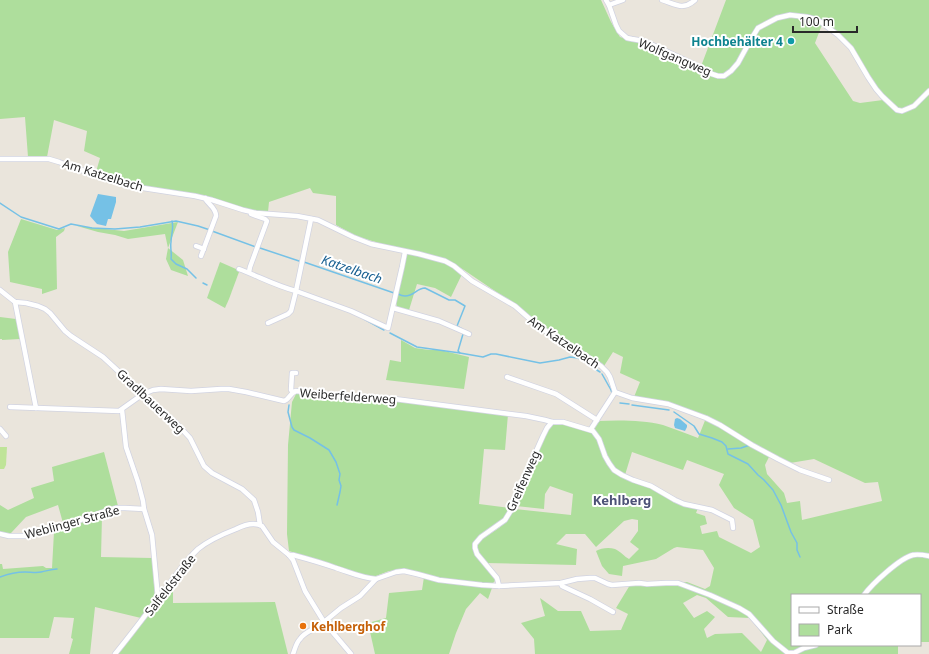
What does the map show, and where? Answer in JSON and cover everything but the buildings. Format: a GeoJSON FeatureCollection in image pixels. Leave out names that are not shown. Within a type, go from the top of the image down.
{"type":"FeatureCollection","features":[{"type":"Feature","properties":{"kind":"street","name":"Wolfgangweg"},"geometry":{"type":"LineString","coordinates":[[606,0],[619,31],[627,38],[644,41],[718,76],[724,76],[732,71],[758,28],[777,18],[790,15],[807,17],[825,24],[844,41],[854,53],[876,90],[897,110],[902,111],[914,106],[929,91]]}},
{"type":"Feature","properties":{"kind":"street"},"geometry":{"type":"LineString","coordinates":[[609,5],[622,0]]}},
{"type":"Feature","properties":{"kind":"street"},"geometry":{"type":"LineString","coordinates":[[662,0],[681,7],[695,0]]}},
{"type":"Feature","properties":{"kind":"street","name":"Am Katzelbach"},"geometry":{"type":"LineString","coordinates":[[0,159],[49,160],[143,188],[205,198],[249,212],[297,216],[318,220],[360,240],[445,261],[454,266],[472,281],[515,306],[539,327],[601,366],[610,377],[615,392]]}},
{"type":"Feature","properties":{"kind":"street"},"geometry":{"type":"LineString","coordinates":[[201,256],[216,218],[215,210],[205,198]]}},
{"type":"Feature","properties":{"kind":"street","name":"Am Katzelbach"},"geometry":{"type":"LineString","coordinates":[[249,212],[267,221],[249,272]]}},
{"type":"Feature","properties":{"kind":"street"},"geometry":{"type":"LineString","coordinates":[[268,323],[288,314],[293,304],[311,219]]}},
{"type":"Feature","properties":{"kind":"street"},"geometry":{"type":"LineString","coordinates":[[196,246],[204,249]]}},
{"type":"Feature","properties":{"kind":"street"},"geometry":{"type":"LineString","coordinates":[[239,269],[249,272],[269,282],[351,311],[388,328],[405,252]]}},
{"type":"Feature","properties":{"kind":"street","name":"Gradlbauerweg"},"geometry":{"type":"LineString","coordinates":[[0,290],[15,302],[26,303],[45,309],[71,336],[103,357],[187,434],[207,470],[242,489],[254,500],[260,525]]}},
{"type":"Feature","properties":{"kind":"street"},"geometry":{"type":"LineString","coordinates":[[15,302],[36,408]]}},
{"type":"Feature","properties":{"kind":"street"},"geometry":{"type":"LineString","coordinates":[[393,308],[445,323],[469,334]]}},
{"type":"Feature","properties":{"kind":"street"},"geometry":{"type":"LineString","coordinates":[[293,392],[291,390],[292,373],[296,373]]}},
{"type":"Feature","properties":{"kind":"street"},"geometry":{"type":"LineString","coordinates":[[507,377],[556,394],[597,420]]}},
{"type":"Feature","properties":{"kind":"street","name":"Weiberfelderweg"},"geometry":{"type":"LineString","coordinates":[[122,410],[143,394],[153,390],[161,389],[191,391],[220,388],[246,392],[284,401],[296,391],[340,396],[394,399],[526,416],[552,422]]}},
{"type":"Feature","properties":{"kind":"street"},"geometry":{"type":"LineString","coordinates":[[591,429],[615,392],[632,398],[668,404],[706,418],[778,459],[800,470],[829,480]]}},
{"type":"Feature","properties":{"kind":"street"},"geometry":{"type":"LineString","coordinates":[[10,407],[108,412],[122,410],[126,447],[152,535],[158,598]]}},
{"type":"Feature","properties":{"kind":"street"},"geometry":{"type":"LineString","coordinates":[[552,422],[557,421],[591,429],[599,439],[605,456],[614,470],[633,480],[651,486],[684,504],[712,510],[732,520],[734,528]]}},
{"type":"Feature","properties":{"kind":"street","name":"Greifenweg"},"geometry":{"type":"LineString","coordinates":[[499,586],[497,578],[477,554],[475,548],[476,544],[481,537],[505,520],[514,506],[538,445],[552,422]]}},
{"type":"Feature","properties":{"kind":"street"},"geometry":{"type":"LineString","coordinates":[[0,429],[6,436]]}},
{"type":"Feature","properties":{"kind":"street","name":"Weblinger Straße"},"geometry":{"type":"LineString","coordinates":[[0,534],[9,536],[28,536],[116,508],[144,509]]}},
{"type":"Feature","properties":{"kind":"street","name":"Salfeldstraße"},"geometry":{"type":"LineString","coordinates":[[115,654],[182,567],[202,546],[241,526],[252,524],[260,525]]}},
{"type":"Feature","properties":{"kind":"street"},"geometry":{"type":"LineString","coordinates":[[260,525],[273,542],[293,560],[305,591],[324,622],[351,654]]}},
{"type":"Feature","properties":{"kind":"street"},"geometry":{"type":"LineString","coordinates":[[289,555],[322,563],[368,578],[376,578],[392,572],[404,571],[446,581],[499,586],[561,583],[577,579],[590,578],[595,578],[608,584],[678,583],[739,608],[748,614],[773,641],[788,653],[794,654],[804,648],[812,646]]}},
{"type":"Feature","properties":{"kind":"street"},"geometry":{"type":"LineString","coordinates":[[865,594],[870,586],[906,558],[913,555],[929,556]]}},
{"type":"Feature","properties":{"kind":"street"},"geometry":{"type":"LineString","coordinates":[[293,654],[300,638],[321,625],[341,608],[360,596],[376,578]]}},
{"type":"Feature","properties":{"kind":"street"},"geometry":{"type":"LineString","coordinates":[[561,583],[562,586],[613,612]]}},
{"type":"Feature","properties":{"kind":"green space"},"geometry":{"type":"Polygon","coordinates":[[[0,0],[601,0],[620,37],[642,44],[700,69],[726,0],[929,0],[929,642],[921,642],[921,594],[791,594],[791,646],[898,646],[898,654],[535,654],[534,639],[521,623],[545,616],[540,598],[558,611],[581,611],[590,631],[621,630],[628,614],[616,608],[630,585],[687,582],[705,589],[710,586],[714,568],[703,550],[677,547],[656,559],[623,566],[622,576],[609,574],[602,566],[596,551],[605,548],[613,548],[629,559],[639,549],[630,542],[638,531],[638,520],[632,519],[624,521],[596,547],[585,534],[566,534],[556,544],[577,549],[576,565],[486,563],[477,551],[478,544],[501,526],[515,509],[571,515],[573,494],[550,486],[545,494],[544,509],[516,506],[524,483],[549,427],[557,423],[592,431],[616,473],[655,489],[673,502],[683,506],[698,508],[696,513],[705,516],[707,524],[700,526],[702,534],[717,531],[719,537],[751,553],[760,547],[753,520],[734,508],[719,485],[724,474],[687,460],[683,470],[632,452],[625,475],[610,462],[593,429],[598,421],[639,421],[663,425],[698,438],[706,418],[668,404],[634,397],[640,382],[620,373],[623,357],[613,352],[604,366],[446,259],[382,244],[356,236],[336,225],[336,196],[313,193],[310,188],[269,202],[268,212],[251,210],[195,194],[138,185],[96,172],[100,158],[84,151],[87,131],[54,120],[47,157],[28,157],[25,117],[0,119],[0,0]],[[823,22],[815,43],[853,101],[860,103],[883,100],[893,110],[897,109],[881,93],[857,55],[823,22]],[[769,457],[765,465],[767,474],[784,493],[787,503],[800,501],[802,520],[882,501],[878,482],[865,483],[814,459],[784,464],[769,457]],[[697,595],[683,603],[694,618],[707,611],[715,617],[704,629],[707,638],[715,634],[742,633],[761,652],[767,640],[750,618],[728,617],[706,598],[697,595]]]}},
{"type":"Feature","properties":{"kind":"green space"},"geometry":{"type":"Polygon","coordinates":[[[21,219],[57,230],[65,228],[64,231],[56,237],[57,289],[42,294],[42,289],[10,282],[8,252],[21,219]]]}},
{"type":"Feature","properties":{"kind":"green space"},"geometry":{"type":"Polygon","coordinates":[[[178,222],[168,248],[165,234],[128,239],[77,226],[124,231],[178,222]]]}},
{"type":"Feature","properties":{"kind":"green space"},"geometry":{"type":"Polygon","coordinates":[[[168,248],[183,260],[188,276],[171,270],[166,259],[168,248]]]}},
{"type":"Feature","properties":{"kind":"green space"},"geometry":{"type":"Polygon","coordinates":[[[407,253],[439,261],[463,272],[451,297],[435,288],[417,284],[409,310],[397,307],[396,303],[407,253]]]}},
{"type":"Feature","properties":{"kind":"green space"},"geometry":{"type":"Polygon","coordinates":[[[220,262],[236,269],[239,272],[225,308],[207,298],[220,262]]]}},
{"type":"Feature","properties":{"kind":"green space"},"geometry":{"type":"Polygon","coordinates":[[[0,317],[16,319],[20,339],[0,339],[0,317]]]}},
{"type":"Feature","properties":{"kind":"green space"},"geometry":{"type":"Polygon","coordinates":[[[401,340],[415,348],[440,350],[469,357],[464,389],[386,380],[390,360],[401,362],[401,340]]]}},
{"type":"Feature","properties":{"kind":"green space"},"geometry":{"type":"Polygon","coordinates":[[[297,392],[371,398],[508,414],[505,450],[484,449],[479,504],[511,508],[503,519],[480,535],[473,548],[494,577],[495,581],[493,583],[479,583],[441,579],[402,570],[389,571],[376,576],[365,576],[289,551],[287,534],[288,445],[292,402],[297,392]]]}},
{"type":"Feature","properties":{"kind":"green space"},"geometry":{"type":"Polygon","coordinates":[[[0,447],[7,447],[6,465],[4,469],[0,469],[0,447]]]}},
{"type":"Feature","properties":{"kind":"green space"},"geometry":{"type":"Polygon","coordinates":[[[104,452],[118,506],[63,523],[58,505],[26,517],[11,533],[0,533],[0,505],[8,510],[34,498],[31,488],[54,481],[52,467],[104,452]]]}},
{"type":"Feature","properties":{"kind":"green space"},"geometry":{"type":"Polygon","coordinates":[[[102,516],[101,557],[152,558],[155,598],[141,618],[95,607],[90,654],[69,654],[73,639],[71,638],[74,618],[54,617],[49,638],[0,638],[0,564],[2,564],[3,569],[43,566],[46,568],[52,568],[54,532],[102,516]]]}},
{"type":"Feature","properties":{"kind":"green space"},"geometry":{"type":"Polygon","coordinates":[[[424,577],[458,584],[492,588],[488,599],[480,593],[466,609],[449,654],[375,654],[368,623],[386,618],[389,593],[422,590],[424,577]]]}},
{"type":"Feature","properties":{"kind":"green space"},"geometry":{"type":"Polygon","coordinates":[[[173,582],[173,603],[275,602],[288,654],[116,654],[173,582]]]}},
{"type":"Feature","properties":{"kind":"water"},"geometry":{"type":"Polygon","coordinates":[[[98,194],[116,197],[111,219],[108,219],[106,226],[97,224],[90,216],[98,194]]]}},
{"type":"Feature","properties":{"kind":"water"},"geometry":{"type":"Polygon","coordinates":[[[677,418],[687,425],[685,431],[675,428],[675,419],[677,418]]]}},
{"type":"Feature","properties":{"kind":"waterway","name":"Katzelbach"},"geometry":{"type":"LineString","coordinates":[[0,203],[21,217],[59,229],[71,224],[92,228],[115,229],[140,227],[176,221],[210,230]]}},
{"type":"Feature","properties":{"kind":"waterway"},"geometry":{"type":"LineString","coordinates":[[172,221],[171,259],[176,264],[187,269],[196,278]]}},
{"type":"Feature","properties":{"kind":"waterway","name":"Katzelbach"},"geometry":{"type":"LineString","coordinates":[[212,231],[256,247]]}},
{"type":"Feature","properties":{"kind":"waterway","name":"Katzelbach"},"geometry":{"type":"LineString","coordinates":[[260,248],[299,261]]}},
{"type":"Feature","properties":{"kind":"waterway","name":"Katzelbach"},"geometry":{"type":"LineString","coordinates":[[304,262],[394,293]]}},
{"type":"Feature","properties":{"kind":"waterway"},"geometry":{"type":"LineString","coordinates":[[203,283],[207,285]]}},
{"type":"Feature","properties":{"kind":"waterway","name":"Katzelbach"},"geometry":{"type":"LineString","coordinates":[[398,294],[408,296],[422,288],[425,288],[449,300],[455,300],[465,306],[457,326],[462,329]]}},
{"type":"Feature","properties":{"kind":"waterway","name":"Katzelbach"},"geometry":{"type":"LineString","coordinates":[[364,319],[384,330]]}},
{"type":"Feature","properties":{"kind":"waterway","name":"Katzelbach"},"geometry":{"type":"LineString","coordinates":[[390,333],[417,347],[460,353]]}},
{"type":"Feature","properties":{"kind":"waterway","name":"Katzelbach"},"geometry":{"type":"LineString","coordinates":[[463,334],[458,351],[460,353],[483,357],[496,354],[540,363],[570,357],[578,358],[589,364]]}},
{"type":"Feature","properties":{"kind":"waterway","name":"Katzelbach"},"geometry":{"type":"LineString","coordinates":[[592,367],[600,372]]}},
{"type":"Feature","properties":{"kind":"waterway","name":"Katzelbach"},"geometry":{"type":"LineString","coordinates":[[602,374],[612,393]]}},
{"type":"Feature","properties":{"kind":"waterway","name":"Katzelbach"},"geometry":{"type":"LineString","coordinates":[[620,403],[629,404]]}},
{"type":"Feature","properties":{"kind":"waterway"},"geometry":{"type":"LineString","coordinates":[[289,405],[288,412],[294,430],[329,450],[336,462],[340,474],[339,480],[341,486],[337,505]]}},
{"type":"Feature","properties":{"kind":"waterway","name":"Katzelbach"},"geometry":{"type":"LineString","coordinates":[[632,405],[669,410]]}},
{"type":"Feature","properties":{"kind":"waterway","name":"Katzelbach"},"geometry":{"type":"LineString","coordinates":[[674,412],[694,426],[699,434],[722,442],[726,446],[728,454],[748,464],[773,490],[797,543],[797,550],[800,557]]}},
{"type":"Feature","properties":{"kind":"waterway"},"geometry":{"type":"LineString","coordinates":[[728,449],[741,448],[750,445]]}},
{"type":"Feature","properties":{"kind":"waterway"},"geometry":{"type":"LineString","coordinates":[[0,577],[15,573],[39,572],[57,569]]}},
{"type":"Feature","properties":{"kind":"place","name":"Hochbehälter 4"},"geometry":{"type":"Point","coordinates":[791,41]}},
{"type":"Feature","properties":{"kind":"place","name":"Kehlberghof"},"geometry":{"type":"Point","coordinates":[303,626]}},
{"type":"Feature","properties":{"kind":"district","name":"Kehlberg"},"geometry":{"type":"Point","coordinates":[622,500]}}]}
